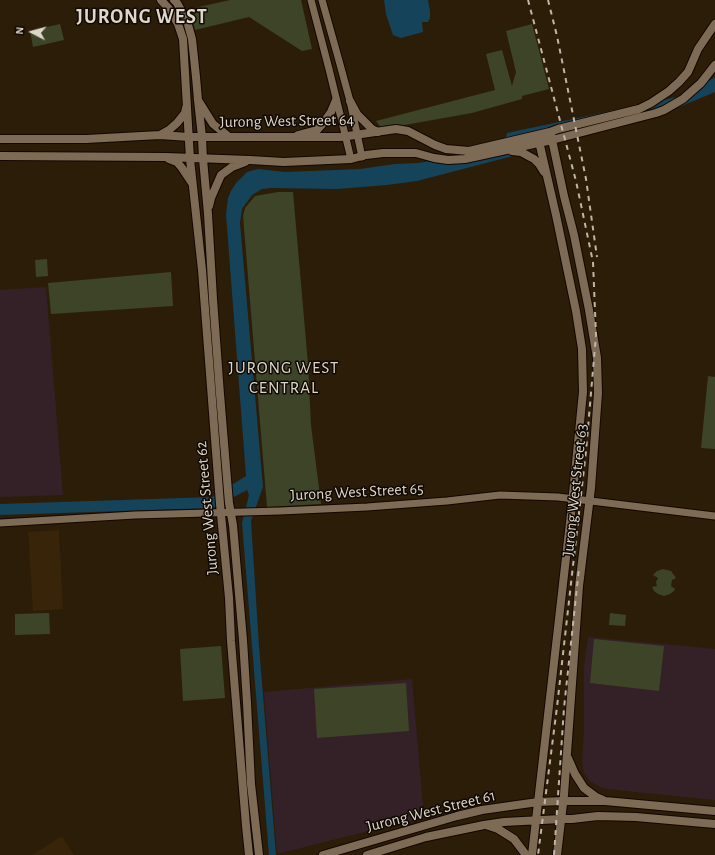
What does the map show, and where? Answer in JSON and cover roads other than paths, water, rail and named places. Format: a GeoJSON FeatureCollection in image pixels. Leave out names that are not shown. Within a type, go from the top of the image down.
{"type":"FeatureCollection","features":[{"type":"Feature","properties":{"kind":"street","name":"Jurong West Street 62"},"geometry":{"type":"LineString","coordinates":[[160,0],[170,10],[178,24],[182,39],[190,159],[202,270],[249,855]]}},
{"type":"Feature","properties":{"kind":"street","name":"Jurong West Street 62"},"geometry":{"type":"LineString","coordinates":[[174,0],[187,21],[192,39],[202,137],[220,394],[243,648],[251,784],[259,855]]}},
{"type":"Feature","properties":{"kind":"street"},"geometry":{"type":"LineString","coordinates":[[311,0],[350,159]]}},
{"type":"Feature","properties":{"kind":"street"},"geometry":{"type":"LineString","coordinates":[[322,0],[350,101],[362,156]]}},
{"type":"Feature","properties":{"kind":"street","name":"Jurong West Street 64"},"geometry":{"type":"LineString","coordinates":[[551,136],[566,127],[639,109],[660,98],[679,82],[688,72],[698,49],[715,24]]}},
{"type":"Feature","properties":{"kind":"street","name":"Jurong West Street 64"},"geometry":{"type":"LineString","coordinates":[[0,138],[86,139],[160,135],[189,137],[345,137],[396,129],[408,131],[446,149],[469,151],[625,122],[656,113],[664,110],[683,98],[701,83],[715,65]]}},
{"type":"Feature","properties":{"kind":"street"},"geometry":{"type":"LineString","coordinates":[[198,100],[213,124],[228,136]]}},
{"type":"Feature","properties":{"kind":"street"},"geometry":{"type":"LineString","coordinates":[[292,138],[317,130],[331,112],[336,100]]}},
{"type":"Feature","properties":{"kind":"street"},"geometry":{"type":"LineString","coordinates":[[350,101],[357,114],[372,129],[378,132]]}},
{"type":"Feature","properties":{"kind":"street"},"geometry":{"type":"LineString","coordinates":[[160,135],[177,123],[185,113],[187,102]]}},
{"type":"Feature","properties":{"kind":"street","name":"Jurong West Street 63"},"geometry":{"type":"LineString","coordinates":[[551,136],[574,236],[597,358],[597,400],[590,500],[579,586],[564,795],[557,855]]}},
{"type":"Feature","properties":{"kind":"street","name":"Jurong West Street 64"},"geometry":{"type":"LineString","coordinates":[[0,156],[166,157],[284,162],[350,159],[382,153],[416,153],[448,160],[465,159],[509,150],[538,138]]}},
{"type":"Feature","properties":{"kind":"street","name":"Jurong West Street 63"},"geometry":{"type":"LineString","coordinates":[[532,855],[558,631],[583,392],[582,349],[576,311],[549,182],[538,138]]}},
{"type":"Feature","properties":{"kind":"street"},"geometry":{"type":"LineString","coordinates":[[509,150],[521,152],[534,159],[539,164],[549,182]]}},
{"type":"Feature","properties":{"kind":"street"},"geometry":{"type":"LineString","coordinates":[[166,157],[176,162],[182,168],[192,181],[194,189]]}},
{"type":"Feature","properties":{"kind":"street"},"geometry":{"type":"LineString","coordinates":[[208,214],[211,198],[221,175],[232,166],[250,160]]}},
{"type":"Feature","properties":{"kind":"street","name":"Jurong West Street 65"},"geometry":{"type":"LineString","coordinates":[[0,522],[135,515],[230,513],[367,507],[447,501],[500,494],[558,496],[715,516]]}},
{"type":"Feature","properties":{"kind":"street"},"geometry":{"type":"LineString","coordinates":[[566,755],[584,788],[605,801]]}},
{"type":"Feature","properties":{"kind":"street","name":"Jurong West Street 61"},"geometry":{"type":"LineString","coordinates":[[323,855],[457,816],[482,810],[538,802],[605,801],[715,811]]}},
{"type":"Feature","properties":{"kind":"street","name":"Jurong West Street 61"},"geometry":{"type":"LineString","coordinates":[[367,855],[426,837],[504,822],[572,819],[598,816],[636,817],[715,824]]}},
{"type":"Feature","properties":{"kind":"street"},"geometry":{"type":"LineString","coordinates":[[484,825],[498,829],[514,839],[526,855]]}},
{"type":"Feature","properties":{"kind":"water"},"geometry":{"type":"Polygon","coordinates":[[[384,0],[428,0],[430,18],[428,22],[422,22],[423,32],[401,38],[393,35],[386,14],[384,0]]]}},
{"type":"Feature","properties":{"kind":"water"},"geometry":{"type":"Polygon","coordinates":[[[715,77],[715,92],[679,107],[587,132],[509,157],[417,181],[387,185],[337,189],[262,189],[252,195],[242,209],[240,223],[263,487],[251,521],[259,646],[276,855],[269,855],[242,523],[249,495],[247,490],[213,508],[0,515],[0,504],[212,497],[246,476],[226,214],[228,198],[231,191],[236,183],[247,172],[258,169],[285,172],[360,169],[437,160],[505,141],[507,133],[677,97],[697,88],[715,77]]]}},
{"type":"Feature","properties":{"kind":"railway"},"geometry":{"type":"LineString","coordinates":[[528,0],[576,181],[593,262],[596,335],[586,451],[557,707],[538,855]]}},
{"type":"Feature","properties":{"kind":"railway"},"geometry":{"type":"LineString","coordinates":[[548,0],[557,36],[586,179],[597,257]]}},
{"type":"Feature","properties":{"kind":"railway"},"geometry":{"type":"LineString","coordinates":[[554,855],[564,708],[579,568]]}},
{"type":"Feature","properties":{"kind":"district","name":"JURONG WEST"},"geometry":{"type":"Point","coordinates":[142,17]}},
{"type":"Feature","properties":{"kind":"district","name":"JURONG WEST CENTRAL"},"geometry":{"type":"Point","coordinates":[284,378]}}]}
